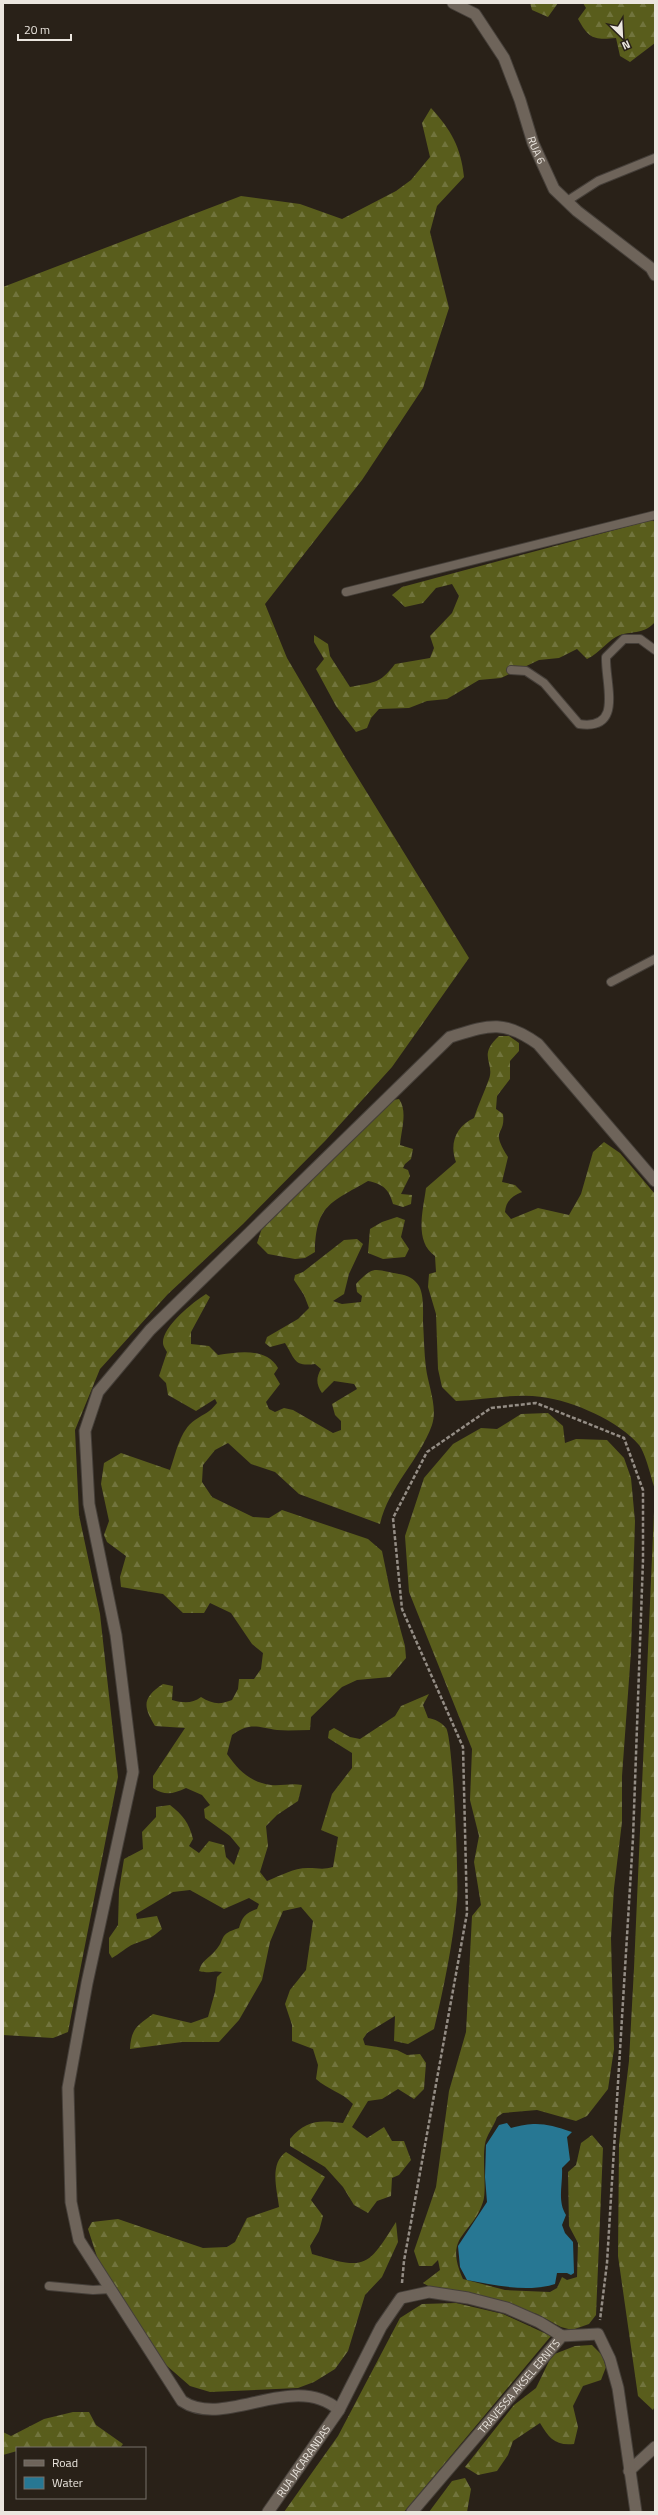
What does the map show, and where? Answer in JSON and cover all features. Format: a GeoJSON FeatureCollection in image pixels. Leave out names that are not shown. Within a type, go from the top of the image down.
{"type":"FeatureCollection","features":[{"type":"Feature","properties":{"kind":"street","name":"RUA 6"},"geometry":{"type":"LineString","coordinates":[[453,3],[475,14],[504,58],[520,100],[533,143],[554,188],[567,201],[651,268],[655,275]]}},
{"type":"Feature","properties":{"kind":"street"},"geometry":{"type":"LineString","coordinates":[[339,2410],[330,2402],[308,2396],[277,2398],[208,2410],[193,2408],[182,2401],[79,2240],[71,2202],[68,2088],[87,1983],[133,1772],[116,1635],[89,1504],[85,1431],[98,1392],[150,1330],[450,1037],[493,1026],[519,1030],[538,1044],[655,1181]]}},
{"type":"Feature","properties":{"kind":"street"},"geometry":{"type":"LineString","coordinates":[[401,2298],[429,2292],[468,2298],[507,2308],[539,2322],[562,2336]]}},
{"type":"Feature","properties":{"kind":"street","name":"RUA JACARANDAS"},"geometry":{"type":"LineString","coordinates":[[268,2512],[339,2410],[381,2327],[401,2298]]}},
{"type":"Feature","properties":{"kind":"street"},"geometry":{"type":"LineString","coordinates":[[598,2334],[610,2359],[618,2388],[629,2471],[637,2510]]}},
{"type":"Feature","properties":{"kind":"street","name":"TRAVESSA AKSEL ERNITS"},"geometry":{"type":"LineString","coordinates":[[412,2512],[562,2336],[598,2334]]}},
{"type":"Feature","properties":{"kind":"street"},"geometry":{"type":"LineString","coordinates":[[629,2471],[655,2447]]}},
{"type":"Feature","properties":{"kind":"lane"},"geometry":{"type":"LineString","coordinates":[[567,201],[598,181],[655,158]]}},
{"type":"Feature","properties":{"kind":"lane"},"geometry":{"type":"LineString","coordinates":[[346,592],[655,514]]}},
{"type":"Feature","properties":{"kind":"lane"},"geometry":{"type":"LineString","coordinates":[[511,670],[526,671],[544,683],[579,724],[591,726],[601,723],[606,716],[610,699],[606,657],[624,639],[640,640],[655,650]]}},
{"type":"Feature","properties":{"kind":"lane"},"geometry":{"type":"LineString","coordinates":[[611,982],[655,959]]}},
{"type":"Feature","properties":{"kind":"lane"},"geometry":{"type":"LineString","coordinates":[[49,2286],[93,2290],[111,2289]]}},
{"type":"Feature","properties":{"kind":"path"},"geometry":{"type":"LineString","coordinates":[[401,2298],[404,2261],[467,1913],[463,1747],[402,1609],[393,1518],[427,1452],[491,1408],[536,1403],[624,1438],[643,1490],[643,1560],[633,1838],[607,2263],[598,2334]]}},
{"type":"Feature","properties":{"kind":"green space"},"geometry":{"type":"Polygon","coordinates":[[[530,3],[558,3],[548,17],[532,10],[530,3]]]}},
{"type":"Feature","properties":{"kind":"green space"},"geometry":{"type":"Polygon","coordinates":[[[583,3],[655,3],[655,43],[630,62],[620,56],[616,38],[597,38],[585,31],[578,19],[586,8],[583,3]]]}},
{"type":"Feature","properties":{"kind":"green space"},"geometry":{"type":"Polygon","coordinates":[[[431,108],[444,124],[458,148],[463,166],[464,177],[437,206],[430,232],[449,308],[423,388],[362,480],[265,604],[287,658],[345,757],[469,958],[392,1067],[325,1141],[243,1224],[168,1294],[100,1369],[75,1430],[79,1515],[100,1614],[118,1777],[68,2032],[53,2038],[3,2035],[3,287],[241,196],[300,204],[342,219],[396,191],[411,180],[430,157],[422,123],[431,108]]]}},
{"type":"Feature","properties":{"kind":"green space"},"geometry":{"type":"Polygon","coordinates":[[[652,520],[655,522],[655,622],[647,629],[616,637],[587,659],[577,649],[559,658],[539,660],[501,678],[479,680],[447,699],[427,701],[409,708],[379,709],[371,718],[367,728],[356,732],[336,706],[316,669],[324,659],[314,642],[314,635],[328,644],[330,656],[350,687],[375,682],[384,676],[395,664],[430,658],[434,648],[430,636],[452,613],[459,596],[452,584],[436,588],[423,603],[405,607],[392,595],[402,587],[652,520]]]}},
{"type":"Feature","properties":{"kind":"green space"},"geometry":{"type":"Polygon","coordinates":[[[499,1036],[509,1036],[519,1043],[519,1051],[510,1061],[510,1079],[497,1096],[496,1109],[503,1114],[503,1121],[499,1136],[502,1147],[508,1157],[502,1182],[515,1185],[522,1192],[512,1197],[508,1202],[505,1212],[511,1219],[538,1208],[569,1215],[581,1194],[593,1152],[604,1142],[620,1153],[655,1194],[655,1489],[642,1449],[630,1436],[608,1420],[567,1403],[542,1397],[510,1396],[456,1401],[442,1387],[438,1369],[436,1314],[428,1287],[429,1274],[436,1272],[435,1256],[428,1250],[422,1234],[422,1216],[426,1188],[456,1162],[453,1149],[456,1136],[468,1121],[474,1118],[489,1079],[489,1049],[492,1043],[499,1036]]]}},
{"type":"Feature","properties":{"kind":"green space"},"geometry":{"type":"Polygon","coordinates":[[[399,1099],[402,1104],[404,1115],[400,1145],[413,1149],[411,1159],[403,1168],[408,1170],[410,1176],[401,1194],[412,1195],[411,1204],[403,1207],[393,1204],[390,1194],[385,1188],[368,1181],[335,1201],[322,1215],[318,1224],[315,1252],[305,1258],[295,1259],[268,1254],[257,1243],[262,1228],[393,1100],[399,1099]]]}},
{"type":"Feature","properties":{"kind":"green space"},"geometry":{"type":"Polygon","coordinates":[[[397,1217],[405,1220],[401,1237],[409,1249],[405,1257],[383,1259],[368,1253],[370,1229],[382,1222],[397,1217]]]}},
{"type":"Feature","properties":{"kind":"green space"},"geometry":{"type":"Polygon","coordinates":[[[357,1239],[363,1244],[349,1274],[344,1294],[333,1301],[342,1304],[361,1302],[362,1296],[357,1292],[356,1284],[367,1273],[375,1270],[405,1275],[415,1281],[421,1290],[425,1362],[434,1411],[432,1425],[426,1438],[390,1498],[384,1510],[380,1524],[299,1494],[275,1472],[251,1464],[228,1443],[215,1450],[203,1465],[202,1482],[212,1497],[253,1517],[269,1518],[282,1510],[368,1539],[382,1551],[391,1595],[405,1646],[406,1658],[390,1677],[357,1680],[342,1687],[311,1717],[310,1730],[277,1730],[254,1726],[244,1728],[232,1735],[227,1754],[236,1766],[246,1775],[264,1784],[302,1785],[298,1801],[277,1815],[266,1826],[268,1846],[260,1872],[267,1881],[297,1869],[323,1869],[333,1867],[338,1837],[321,1830],[332,1794],[352,1768],[352,1753],[328,1738],[329,1731],[334,1728],[350,1737],[360,1739],[395,1716],[401,1706],[429,1694],[423,1705],[428,1718],[438,1721],[444,1726],[449,1737],[455,1810],[457,1888],[451,1949],[434,2029],[408,2044],[394,2041],[395,2016],[367,2033],[363,2039],[365,2045],[397,2050],[407,2055],[420,2054],[426,2063],[424,2089],[414,2099],[398,2089],[382,2099],[368,2101],[352,2127],[367,2138],[384,2127],[392,2141],[404,2141],[411,2160],[399,2175],[392,2178],[391,2196],[377,2201],[368,2213],[354,2205],[343,2187],[325,2167],[290,2146],[290,2139],[307,2125],[320,2122],[343,2123],[353,2104],[316,2079],[318,2065],[313,2049],[292,2041],[292,2025],[285,2004],[290,1990],[306,1970],[313,1921],[301,1907],[283,1911],[270,1942],[262,1980],[239,2020],[219,2042],[182,2042],[130,2049],[132,2036],[136,2028],[153,2014],[191,2023],[208,2017],[215,1992],[217,1977],[222,1972],[202,1972],[199,1971],[200,1967],[219,1947],[223,1937],[232,1930],[239,1928],[245,1916],[257,1909],[259,1904],[249,1898],[224,1909],[190,1890],[173,1892],[136,1914],[137,1919],[157,1916],[162,1929],[151,1937],[131,1945],[112,1958],[109,1953],[109,1938],[118,1925],[119,1890],[124,1859],[143,1849],[142,1832],[156,1817],[156,1807],[170,1805],[179,1812],[190,1828],[193,1839],[189,1846],[199,1853],[209,1841],[224,1845],[226,1857],[234,1865],[240,1848],[230,1836],[205,1818],[204,1809],[210,1805],[202,1795],[186,1788],[177,1792],[165,1793],[157,1791],[153,1788],[153,1776],[185,1728],[155,1726],[148,1713],[148,1698],[163,1684],[173,1686],[172,1700],[176,1701],[191,1702],[201,1697],[216,1703],[224,1703],[232,1700],[238,1689],[239,1679],[254,1679],[261,1669],[263,1653],[252,1644],[231,1613],[210,1603],[204,1613],[183,1613],[163,1594],[121,1587],[120,1577],[126,1556],[107,1542],[104,1535],[109,1521],[101,1484],[104,1463],[121,1453],[170,1470],[179,1442],[190,1424],[209,1411],[217,1403],[215,1399],[196,1411],[168,1395],[166,1383],[159,1376],[167,1352],[163,1343],[167,1330],[186,1309],[206,1294],[210,1297],[191,1332],[191,1344],[209,1346],[218,1355],[251,1352],[273,1361],[278,1368],[274,1374],[280,1384],[266,1402],[269,1409],[275,1412],[284,1408],[293,1410],[333,1433],[341,1430],[341,1421],[335,1415],[332,1404],[357,1389],[354,1384],[334,1381],[322,1393],[317,1381],[321,1369],[315,1364],[308,1365],[296,1361],[285,1343],[270,1347],[265,1343],[267,1337],[298,1319],[309,1308],[304,1295],[294,1280],[295,1275],[303,1272],[344,1240],[357,1239]]]}},
{"type":"Feature","properties":{"kind":"green space"},"geometry":{"type":"Polygon","coordinates":[[[548,1413],[563,1426],[565,1443],[576,1439],[607,1440],[624,1458],[631,1478],[635,1521],[631,1652],[622,1776],[622,1822],[614,1888],[611,1938],[614,2049],[608,2089],[587,2116],[576,2121],[537,2110],[503,2113],[497,2117],[485,2144],[485,2191],[483,2202],[478,2213],[461,2237],[456,2253],[463,2279],[505,2290],[550,2292],[557,2288],[562,2277],[567,2280],[577,2277],[578,2243],[569,2226],[568,2172],[576,2165],[581,2143],[592,2135],[603,2148],[596,2315],[589,2324],[572,2330],[561,2327],[537,2314],[472,2295],[430,2287],[423,2283],[440,2270],[438,2260],[432,2266],[419,2266],[414,2251],[436,2187],[449,2091],[466,2032],[472,1916],[481,1905],[474,1862],[479,1836],[470,1800],[472,1749],[409,1592],[405,1536],[424,1478],[453,1444],[481,1428],[497,1429],[521,1414],[548,1413]]]}},
{"type":"Feature","properties":{"kind":"green space"},"geometry":{"type":"Polygon","coordinates":[[[655,1489],[655,2406],[653,2410],[638,2396],[618,2256],[619,2144],[629,2061],[655,1489]]]}},
{"type":"Feature","properties":{"kind":"green space"},"geometry":{"type":"Polygon","coordinates":[[[286,2152],[325,2177],[311,2200],[323,2216],[319,2231],[310,2246],[312,2254],[344,2262],[355,2263],[363,2261],[371,2257],[378,2249],[396,2222],[398,2242],[382,2277],[365,2295],[348,2351],[335,2369],[314,2382],[298,2388],[210,2392],[190,2386],[151,2352],[100,2266],[88,2229],[92,2222],[118,2219],[203,2248],[227,2247],[235,2242],[247,2218],[279,2207],[275,2177],[277,2163],[286,2152]]]}},
{"type":"Feature","properties":{"kind":"green space"},"geometry":{"type":"Polygon","coordinates":[[[456,2303],[503,2314],[551,2336],[404,2512],[284,2512],[338,2436],[400,2318],[422,2304],[456,2303]]]}},
{"type":"Feature","properties":{"kind":"green space"},"geometry":{"type":"Polygon","coordinates":[[[592,2345],[602,2355],[606,2367],[601,2380],[583,2386],[573,2406],[578,2427],[574,2444],[562,2444],[553,2440],[546,2433],[540,2423],[513,2441],[508,2455],[497,2471],[478,2475],[465,2467],[514,2405],[536,2388],[552,2355],[575,2346],[592,2345]]]}},
{"type":"Feature","properties":{"kind":"green space"},"geometry":{"type":"Polygon","coordinates":[[[73,2412],[89,2412],[96,2425],[123,2444],[121,2447],[16,2447],[16,2451],[3,2455],[3,2432],[11,2436],[44,2419],[73,2412]]]}},
{"type":"Feature","properties":{"kind":"green space"},"geometry":{"type":"Polygon","coordinates":[[[465,2478],[471,2489],[467,2512],[429,2512],[452,2481],[465,2478]]]}},
{"type":"Feature","properties":{"kind":"water"},"geometry":{"type":"Polygon","coordinates":[[[507,2123],[511,2128],[542,2124],[572,2132],[567,2137],[570,2160],[562,2168],[561,2198],[563,2210],[566,2215],[562,2225],[565,2233],[573,2242],[574,2273],[571,2275],[567,2273],[557,2273],[555,2284],[544,2287],[511,2287],[467,2280],[460,2267],[458,2246],[487,2202],[485,2177],[486,2145],[499,2125],[507,2123]]]}}]}
